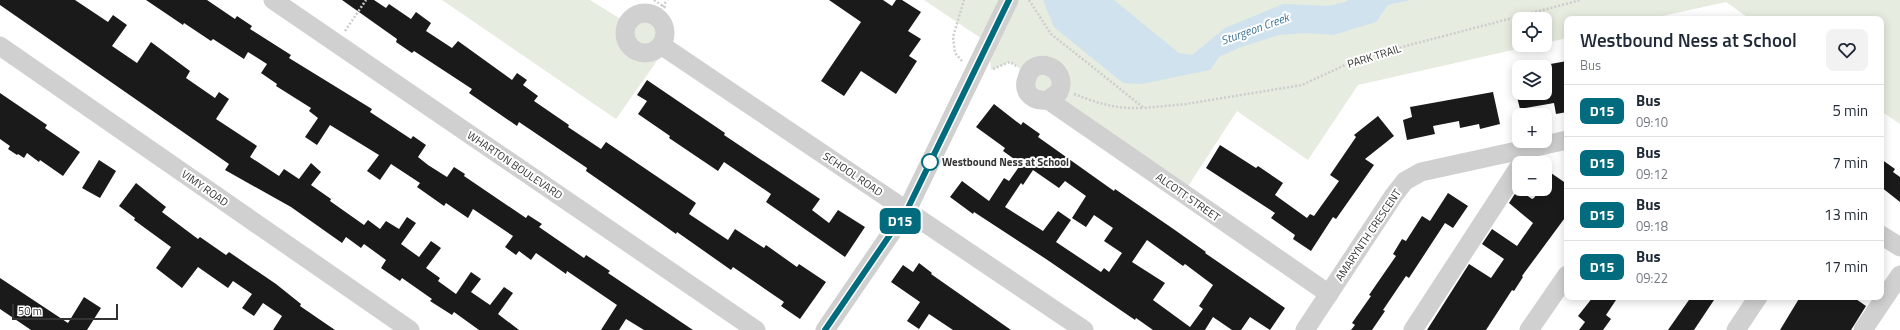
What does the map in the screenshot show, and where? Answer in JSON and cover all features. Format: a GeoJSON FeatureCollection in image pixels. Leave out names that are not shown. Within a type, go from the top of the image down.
{"type":"FeatureCollection","features":[{"type":"Feature","properties":{"kind":"street","name":"WHARTON BOULEVARD"},"geometry":{"type":"LineString","coordinates":[[273,0],[756,330]]}},
{"type":"Feature","properties":{"kind":"street"},"geometry":{"type":"LineString","coordinates":[[825,330],[907,210],[1007,3]]}},
{"type":"Feature","properties":{"kind":"street"},"geometry":{"type":"LineString","coordinates":[[660,7],[662,23],[665,30],[661,45],[654,51],[641,53],[629,45],[625,38],[625,30],[631,18],[637,14],[645,13],[660,7]]}},
{"type":"Feature","properties":{"kind":"street","name":"SCHOOL ROAD"},"geometry":{"type":"LineString","coordinates":[[661,45],[1084,330]]}},
{"type":"Feature","properties":{"kind":"street","name":"VIMY ROAD"},"geometry":{"type":"LineString","coordinates":[[0,46],[410,330]]}},
{"type":"Feature","properties":{"kind":"street"},"geometry":{"type":"LineString","coordinates":[[1028,74],[1034,68],[1041,65],[1050,66],[1056,71],[1061,79],[1054,95]]}},
{"type":"Feature","properties":{"kind":"street","name":"ALCOTT STREET"},"geometry":{"type":"LineString","coordinates":[[1028,74],[1025,83],[1027,91],[1035,99],[1054,95],[1329,294]]}},
{"type":"Feature","properties":{"kind":"street","name":"AMARYNTH CRESCENT"},"geometry":{"type":"LineString","coordinates":[[1529,156],[1564,141]]}},
{"type":"Feature","properties":{"kind":"street","name":"AMARYNTH CRESCENT"},"geometry":{"type":"LineString","coordinates":[[1305,330],[1394,195],[1405,181],[1421,172],[1512,161]]}},
{"type":"Feature","properties":{"kind":"street"},"geometry":{"type":"LineString","coordinates":[[1413,330],[1512,171]]}},
{"type":"Feature","properties":{"kind":"street"},"geometry":{"type":"LineString","coordinates":[[1884,237],[1900,247]]}},
{"type":"Feature","properties":{"kind":"street"},"geometry":{"type":"LineString","coordinates":[[1884,299],[1900,275]]}},
{"type":"Feature","properties":{"kind":"street"},"geometry":{"type":"LineString","coordinates":[[1529,330],[1564,279]]}},
{"type":"Feature","properties":{"kind":"street"},"geometry":{"type":"LineString","coordinates":[[1736,330],[1756,300]]}},
{"type":"Feature","properties":{"kind":"street"},"geometry":{"type":"LineString","coordinates":[[1863,330],[1883,300]]}},
{"type":"Feature","properties":{"kind":"path"},"geometry":{"type":"LineString","coordinates":[[336,43],[366,0]]}},
{"type":"Feature","properties":{"kind":"path"},"geometry":{"type":"LineString","coordinates":[[660,7],[667,0]]}},
{"type":"Feature","properties":{"kind":"path"},"geometry":{"type":"LineString","coordinates":[[963,63],[955,53],[953,36],[964,0]]}},
{"type":"Feature","properties":{"kind":"path"},"geometry":{"type":"LineString","coordinates":[[1029,0],[1051,34],[1144,108]]}},
{"type":"Feature","properties":{"kind":"path","name":"PARK TRAIL"},"geometry":{"type":"LineString","coordinates":[[1054,95],[1122,109],[1186,104],[1302,85],[1360,58],[1581,0]]}},
{"type":"Feature","properties":{"kind":"path"},"geometry":{"type":"LineString","coordinates":[[991,70],[1010,62],[1028,74]]}},
{"type":"Feature","properties":{"kind":"shaded area"},"geometry":{"type":"Polygon","coordinates":[[[442,0],[590,0],[627,23],[634,16],[641,13],[654,15],[658,18],[665,30],[666,48],[616,119],[442,0]]]}},
{"type":"Feature","properties":{"kind":"shaded area"},"geometry":{"type":"Polygon","coordinates":[[[924,0],[1900,0],[1900,124],[1884,113],[1884,16],[1746,16],[1726,2],[1663,16],[1564,16],[1564,39],[1552,41],[1552,12],[1512,12],[1512,50],[1358,85],[1308,160],[1237,111],[1183,194],[1041,101],[1028,74],[1010,62],[991,70],[988,43],[924,0]]]}},
{"type":"Feature","properties":{"kind":"water","name":"Sturgeon Creek"},"geometry":{"type":"Polygon","coordinates":[[[1043,0],[1114,0],[1179,53],[1192,55],[1225,28],[1283,4],[1328,6],[1346,2],[1348,0],[1411,0],[1388,5],[1376,22],[1333,35],[1307,33],[1279,35],[1241,47],[1219,57],[1210,70],[1141,84],[1123,83],[1054,27],[1043,0]]]}},
{"type":"Feature","properties":{"kind":"building"},"geometry":{"type":"Polygon","coordinates":[[[0,0],[75,0],[108,22],[113,15],[127,25],[112,46],[137,63],[151,42],[190,71],[186,78],[215,98],[219,92],[229,99],[216,119],[257,146],[250,157],[279,176],[284,169],[299,179],[311,163],[321,172],[311,185],[331,199],[330,201],[364,225],[368,220],[380,229],[386,221],[399,229],[407,217],[416,223],[401,244],[419,257],[431,241],[441,248],[426,268],[440,278],[438,281],[456,294],[471,272],[481,279],[471,292],[490,305],[504,287],[513,293],[498,314],[519,330],[479,330],[454,312],[452,315],[430,301],[432,299],[402,278],[400,281],[381,268],[386,260],[364,244],[361,248],[346,237],[342,243],[291,207],[225,170],[229,164],[0,5],[0,0]]]}},
{"type":"Feature","properties":{"kind":"building"},"geometry":{"type":"Polygon","coordinates":[[[146,0],[207,0],[235,19],[237,16],[252,26],[250,29],[291,55],[289,58],[372,109],[370,112],[411,139],[413,136],[426,145],[418,157],[428,165],[447,177],[454,167],[465,174],[464,176],[526,218],[528,215],[542,224],[539,227],[584,258],[586,255],[610,271],[608,273],[693,330],[644,330],[626,319],[619,330],[601,330],[617,305],[567,271],[566,274],[536,253],[531,260],[519,251],[516,255],[505,247],[513,236],[473,209],[468,218],[446,203],[444,206],[417,187],[420,183],[391,164],[380,180],[367,171],[379,155],[330,125],[317,145],[305,137],[318,118],[309,111],[311,108],[276,86],[277,84],[261,73],[267,64],[248,52],[244,59],[213,39],[211,41],[184,23],[183,25],[146,0]]]}},
{"type":"Feature","properties":{"kind":"building"},"geometry":{"type":"Polygon","coordinates":[[[342,0],[374,0],[386,8],[389,4],[411,19],[416,12],[431,23],[426,31],[452,48],[458,41],[512,80],[517,73],[527,80],[523,85],[538,96],[534,101],[569,125],[568,127],[601,149],[606,142],[696,203],[689,214],[728,240],[735,229],[764,248],[766,245],[797,267],[799,264],[826,282],[800,319],[781,306],[784,302],[733,267],[731,270],[677,232],[676,234],[586,171],[587,168],[519,122],[517,126],[469,93],[472,89],[414,51],[412,53],[396,42],[397,39],[342,0]]]}},
{"type":"Feature","properties":{"kind":"building"},"geometry":{"type":"Polygon","coordinates":[[[829,0],[883,0],[892,6],[896,0],[902,0],[921,12],[908,31],[921,39],[909,56],[917,61],[896,94],[861,71],[844,96],[821,81],[861,22],[829,0]]]}},
{"type":"Feature","properties":{"kind":"building"},"geometry":{"type":"Polygon","coordinates":[[[1564,62],[1564,113],[1556,114],[1554,103],[1520,108],[1518,100],[1552,100],[1552,64],[1564,62]]]}},
{"type":"Feature","properties":{"kind":"building"},"geometry":{"type":"Polygon","coordinates":[[[647,80],[725,133],[724,135],[820,199],[812,210],[829,223],[838,210],[865,227],[845,257],[766,202],[771,194],[724,162],[718,171],[669,138],[670,136],[638,114],[647,101],[637,95],[647,80]]]}},
{"type":"Feature","properties":{"kind":"building"},"geometry":{"type":"Polygon","coordinates":[[[1493,92],[1500,124],[1480,129],[1479,124],[1460,128],[1459,121],[1433,126],[1435,134],[1407,140],[1403,120],[1412,117],[1410,107],[1493,92]]]}},
{"type":"Feature","properties":{"kind":"building"},"geometry":{"type":"Polygon","coordinates":[[[0,93],[47,125],[45,128],[80,152],[63,176],[27,153],[24,158],[18,154],[17,155],[8,149],[10,146],[0,139],[0,93]]]}},
{"type":"Feature","properties":{"kind":"building"},"geometry":{"type":"Polygon","coordinates":[[[994,104],[1021,125],[1023,122],[1040,134],[1038,137],[1114,191],[1115,189],[1285,308],[1270,330],[1250,317],[1241,330],[1232,330],[1213,317],[1205,330],[1153,330],[1136,318],[1135,320],[1046,259],[974,212],[973,214],[950,197],[962,181],[989,201],[1004,178],[1009,181],[1021,164],[1003,151],[1005,148],[976,127],[994,104]],[[1033,170],[1023,185],[1021,183],[1005,207],[1043,231],[1058,211],[1071,220],[1056,242],[1101,272],[1104,268],[1109,272],[1122,253],[1104,241],[1113,228],[1094,215],[1086,227],[1072,218],[1086,196],[1065,181],[1059,188],[1033,170]],[[1147,240],[1132,262],[1165,283],[1153,300],[1190,327],[1203,309],[1199,306],[1213,285],[1185,264],[1183,266],[1147,240]]]}},
{"type":"Feature","properties":{"kind":"building"},"geometry":{"type":"Polygon","coordinates":[[[1378,116],[1394,136],[1365,159],[1374,165],[1336,219],[1333,217],[1311,251],[1293,239],[1295,235],[1271,218],[1275,213],[1206,168],[1220,145],[1256,168],[1258,166],[1283,183],[1275,195],[1307,218],[1310,214],[1314,216],[1339,181],[1330,175],[1356,137],[1354,135],[1378,116]]]}},
{"type":"Feature","properties":{"kind":"building"},"geometry":{"type":"Polygon","coordinates":[[[99,160],[116,171],[100,198],[82,188],[99,160]]]}},
{"type":"Feature","properties":{"kind":"building"},"geometry":{"type":"Polygon","coordinates":[[[1884,161],[1895,169],[1893,172],[1900,177],[1900,202],[1884,189],[1884,161]]]}},
{"type":"Feature","properties":{"kind":"building"},"geometry":{"type":"Polygon","coordinates":[[[1552,174],[1564,182],[1564,219],[1522,276],[1523,277],[1514,291],[1512,290],[1486,330],[1427,330],[1469,264],[1491,278],[1504,259],[1482,244],[1492,229],[1517,246],[1533,223],[1509,203],[1514,196],[1528,196],[1532,199],[1535,196],[1552,196],[1552,174]]]}},
{"type":"Feature","properties":{"kind":"building"},"geometry":{"type":"Polygon","coordinates":[[[136,183],[166,207],[162,212],[198,239],[200,237],[226,255],[229,252],[276,284],[301,304],[300,306],[335,330],[273,330],[282,316],[263,303],[254,316],[242,308],[252,294],[233,281],[228,288],[198,267],[182,288],[156,268],[171,247],[134,220],[135,218],[119,206],[136,183]]]}},
{"type":"Feature","properties":{"kind":"building"},"geometry":{"type":"Polygon","coordinates":[[[1448,193],[1468,206],[1453,228],[1445,223],[1409,278],[1406,276],[1383,310],[1385,311],[1372,330],[1351,330],[1355,325],[1352,323],[1371,296],[1369,295],[1396,256],[1393,254],[1402,239],[1406,241],[1422,216],[1430,221],[1448,193]]]}},
{"type":"Feature","properties":{"kind":"building"},"geometry":{"type":"Polygon","coordinates":[[[919,263],[932,273],[931,274],[1011,330],[953,330],[929,314],[919,329],[907,321],[920,302],[891,282],[903,265],[913,272],[919,263]]]}},
{"type":"Feature","properties":{"kind":"building"},"geometry":{"type":"Polygon","coordinates":[[[0,278],[68,323],[84,297],[101,308],[87,330],[31,330],[0,309],[0,278]]]}},
{"type":"Feature","properties":{"kind":"building"},"geometry":{"type":"Polygon","coordinates":[[[1591,300],[1616,300],[1606,315],[1611,319],[1603,330],[1579,330],[1585,322],[1578,316],[1591,300]]]}},
{"type":"Feature","properties":{"kind":"building"},"geometry":{"type":"Polygon","coordinates":[[[1689,300],[1714,300],[1694,330],[1668,330],[1689,300]]]}},
{"type":"Feature","properties":{"kind":"building"},"geometry":{"type":"Polygon","coordinates":[[[1798,300],[1857,300],[1866,306],[1851,330],[1780,330],[1798,300]]]}},
{"type":"Feature","properties":{"kind":"bus line","name":"D15"},"geometry":{"type":"LineString","coordinates":[[825,330],[907,210],[1009,0]]}},
{"type":"Feature","properties":{"kind":"place","name":"Westbound Ness at School"},"geometry":{"type":"Point","coordinates":[930,162]}}]}
